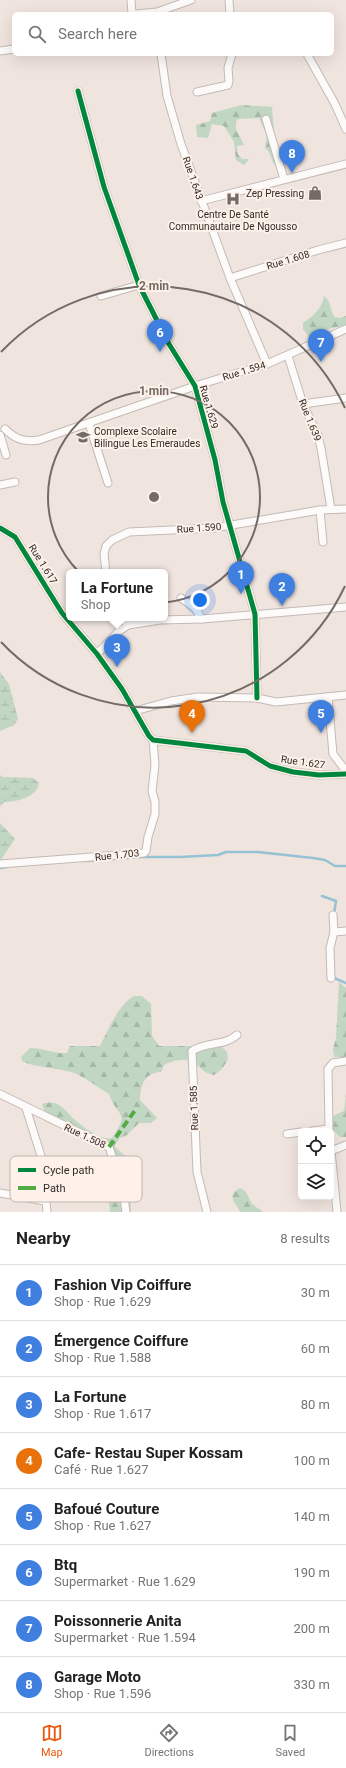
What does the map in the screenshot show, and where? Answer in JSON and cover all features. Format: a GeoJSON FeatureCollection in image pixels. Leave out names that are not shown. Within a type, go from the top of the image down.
{"type":"FeatureCollection","features":[{"type":"Feature","properties":{"kind":"street"},"geometry":{"type":"LineString","coordinates":[[131,0],[132,12]]}},
{"type":"Feature","properties":{"kind":"street"},"geometry":{"type":"LineString","coordinates":[[161,12],[191,0]]}},
{"type":"Feature","properties":{"kind":"street"},"geometry":{"type":"LineString","coordinates":[[229,0],[230,12]]}},
{"type":"Feature","properties":{"kind":"street"},"geometry":{"type":"LineString","coordinates":[[0,51],[12,49]]}},
{"type":"Feature","properties":{"kind":"street","name":"Rue 1.643"},"geometry":{"type":"LineString","coordinates":[[161,56],[167,96],[172,117],[230,278],[267,364]]}},
{"type":"Feature","properties":{"kind":"street"},"geometry":{"type":"LineString","coordinates":[[197,92],[228,85],[228,68],[231,56]]}},
{"type":"Feature","properties":{"kind":"street"},"geometry":{"type":"LineString","coordinates":[[308,56],[335,104],[346,129]]}},
{"type":"Feature","properties":{"kind":"street","name":"Rue 1.629"},"geometry":{"type":"LineString","coordinates":[[78,91],[93,151],[104,187],[139,285],[169,344],[195,386],[255,614],[257,698]]}},
{"type":"Feature","properties":{"kind":"street"},"geometry":{"type":"LineString","coordinates":[[266,119],[284,179]]}},
{"type":"Feature","properties":{"kind":"street"},"geometry":{"type":"LineString","coordinates":[[201,201],[346,164]]}},
{"type":"Feature","properties":{"kind":"street","name":"Rue 1.608"},"geometry":{"type":"LineString","coordinates":[[230,278],[318,250],[346,243]]}},
{"type":"Feature","properties":{"kind":"street"},"geometry":{"type":"LineString","coordinates":[[101,296],[139,285]]}},
{"type":"Feature","properties":{"kind":"street","name":"Rue 1.594"},"geometry":{"type":"LineString","coordinates":[[2,428],[12,436],[28,442],[39,440],[89,424],[195,386],[267,364],[346,329]]}},
{"type":"Feature","properties":{"kind":"street","name":"Rue 1.639"},"geometry":{"type":"LineString","coordinates":[[288,356],[303,404],[322,448],[331,510]]}},
{"type":"Feature","properties":{"kind":"street"},"geometry":{"type":"LineString","coordinates":[[303,404],[346,398]]}},
{"type":"Feature","properties":{"kind":"street"},"geometry":{"type":"LineString","coordinates":[[89,424],[108,483]]}},
{"type":"Feature","properties":{"kind":"street"},"geometry":{"type":"LineString","coordinates":[[0,435],[6,455]]}},
{"type":"Feature","properties":{"kind":"street"},"geometry":{"type":"LineString","coordinates":[[0,486],[15,482]]}},
{"type":"Feature","properties":{"kind":"street","name":"Rue 1.590"},"geometry":{"type":"LineString","coordinates":[[106,569],[104,554],[106,546],[112,540],[129,532],[214,528],[320,510],[346,509]]}},
{"type":"Feature","properties":{"kind":"street"},"geometry":{"type":"LineString","coordinates":[[320,510],[323,542]]}},
{"type":"Feature","properties":{"kind":"street","name":"Rue 1.617"},"geometry":{"type":"LineString","coordinates":[[0,528],[15,537],[66,618]]}},
{"type":"Feature","properties":{"kind":"street"},"geometry":{"type":"LineString","coordinates":[[181,598],[196,608],[202,619]]}},
{"type":"Feature","properties":{"kind":"street"},"geometry":{"type":"LineString","coordinates":[[168,620],[202,619],[346,607]]}},
{"type":"Feature","properties":{"kind":"street","name":"Rue 1.617"},"geometry":{"type":"LineString","coordinates":[[69,621],[97,654],[122,689],[135,711]]}},
{"type":"Feature","properties":{"kind":"street"},"geometry":{"type":"LineString","coordinates":[[125,621],[128,625]]}},
{"type":"Feature","properties":{"kind":"street"},"geometry":{"type":"LineString","coordinates":[[97,654],[118,632],[128,625],[154,621]]}},
{"type":"Feature","properties":{"kind":"street"},"geometry":{"type":"LineString","coordinates":[[153,740],[149,736],[135,711],[171,701],[198,697],[257,698],[276,702],[346,695]]}},
{"type":"Feature","properties":{"kind":"street","name":"Rue 1.627"},"geometry":{"type":"LineString","coordinates":[[153,740],[246,751],[270,766],[293,772],[319,775],[346,772],[333,754],[328,698]]}},
{"type":"Feature","properties":{"kind":"street","name":"Rue 1.703"},"geometry":{"type":"LineString","coordinates":[[0,864],[144,853],[146,851],[148,837],[155,814],[155,802],[152,791],[155,765],[153,740]]}},
{"type":"Feature","properties":{"kind":"street"},"geometry":{"type":"LineString","coordinates":[[331,978],[330,948],[334,932],[333,915]]}},
{"type":"Feature","properties":{"kind":"street"},"geometry":{"type":"LineString","coordinates":[[334,932],[346,931]]}},
{"type":"Feature","properties":{"kind":"street","name":"Rue 1.585"},"geometry":{"type":"LineString","coordinates":[[207,1212],[197,1172],[192,1052],[200,1047],[226,1042],[237,1035]]}},
{"type":"Feature","properties":{"kind":"street"},"geometry":{"type":"LineString","coordinates":[[328,1128],[328,1069],[333,1063],[346,1061]]}},
{"type":"Feature","properties":{"kind":"street","name":"Rue 1.508"},"geometry":{"type":"LineString","coordinates":[[0,1094],[26,1108],[109,1147],[112,1156]]}},
{"type":"Feature","properties":{"kind":"street"},"geometry":{"type":"LineString","coordinates":[[26,1108],[41,1156]]}},
{"type":"Feature","properties":{"kind":"street"},"geometry":{"type":"LineString","coordinates":[[287,1134],[298,1132]]}},
{"type":"Feature","properties":{"kind":"street"},"geometry":{"type":"LineString","coordinates":[[334,1150],[346,1145]]}},
{"type":"Feature","properties":{"kind":"street"},"geometry":{"type":"LineString","coordinates":[[333,1164],[337,1212]]}},
{"type":"Feature","properties":{"kind":"street"},"geometry":{"type":"LineString","coordinates":[[0,1193],[10,1195]]}},
{"type":"Feature","properties":{"kind":"street"},"geometry":{"type":"LineString","coordinates":[[45,1202],[47,1212]]}},
{"type":"Feature","properties":{"kind":"street","name":"Rue 1.508"},"geometry":{"type":"LineString","coordinates":[[125,1202],[126,1212]]}},
{"type":"Feature","properties":{"kind":"green space"},"geometry":{"type":"Polygon","coordinates":[[[241,105],[272,107],[274,132],[283,162],[276,166],[265,148],[267,136],[259,118],[238,119],[236,122],[236,129],[244,145],[237,146],[238,154],[242,159],[249,159],[244,165],[236,160],[234,142],[224,126],[212,124],[208,138],[197,137],[196,125],[210,121],[212,113],[241,105]]]}},
{"type":"Feature","properties":{"kind":"green space"},"geometry":{"type":"Polygon","coordinates":[[[324,296],[328,300],[334,317],[340,318],[346,316],[346,326],[331,328],[315,336],[309,337],[303,329],[303,323],[314,315],[321,305],[324,296]]]}},
{"type":"Feature","properties":{"kind":"green space"},"geometry":{"type":"Polygon","coordinates":[[[0,672],[9,684],[18,719],[14,725],[0,731],[0,672]]]}},
{"type":"Feature","properties":{"kind":"green space"},"geometry":{"type":"Polygon","coordinates":[[[0,775],[3,777],[33,778],[39,783],[38,788],[26,798],[4,802],[0,807],[0,775]]]}},
{"type":"Feature","properties":{"kind":"green space"},"geometry":{"type":"Polygon","coordinates":[[[0,823],[15,839],[0,861],[0,823]]]}},
{"type":"Feature","properties":{"kind":"green space"},"geometry":{"type":"Polygon","coordinates":[[[339,982],[346,988],[346,1057],[334,1057],[333,1049],[336,1038],[339,982]]]}},
{"type":"Feature","properties":{"kind":"green space"},"geometry":{"type":"Polygon","coordinates":[[[134,996],[142,996],[151,1004],[152,1036],[159,1046],[221,1046],[227,1052],[228,1060],[221,1070],[214,1075],[207,1073],[192,1062],[181,1060],[164,1065],[161,1072],[151,1074],[147,1077],[142,1085],[140,1100],[157,1118],[151,1123],[139,1123],[127,1135],[120,1138],[114,1146],[125,1156],[109,1156],[109,1150],[100,1143],[48,1122],[42,1104],[57,1104],[88,1130],[98,1136],[112,1138],[121,1123],[122,1118],[109,1094],[76,1074],[27,1063],[22,1061],[21,1057],[30,1048],[58,1053],[67,1053],[70,1046],[100,1046],[110,1025],[128,1000],[134,996]]]}},
{"type":"Feature","properties":{"kind":"green space"},"geometry":{"type":"Polygon","coordinates":[[[346,1094],[346,1137],[340,1137],[334,1131],[334,1128],[332,1128],[330,1121],[333,1116],[344,1111],[346,1094]]]}},
{"type":"Feature","properties":{"kind":"green space"},"geometry":{"type":"Polygon","coordinates":[[[240,1188],[246,1192],[251,1202],[263,1212],[240,1212],[232,1196],[240,1188]]]}},
{"type":"Feature","properties":{"kind":"green space"},"geometry":{"type":"Polygon","coordinates":[[[109,1202],[130,1202],[131,1212],[110,1212],[109,1202]]]}},
{"type":"Feature","properties":{"kind":"waterway"},"geometry":{"type":"LineString","coordinates":[[87,861],[142,857],[218,855],[226,852],[258,852],[313,858],[325,860],[335,866],[346,866]]}},
{"type":"Feature","properties":{"kind":"waterway"},"geometry":{"type":"LineString","coordinates":[[0,868],[7,867]]}},
{"type":"Feature","properties":{"kind":"waterway"},"geometry":{"type":"LineString","coordinates":[[322,896],[336,901],[334,914]]}},
{"type":"Feature","properties":{"kind":"waterway"},"geometry":{"type":"LineString","coordinates":[[332,977],[346,983]]}},
{"type":"Feature","properties":{"kind":"marked path"},"geometry":{"type":"LineString","coordinates":[[109,1147],[136,1109]]}},
{"type":"Feature","properties":{"kind":"cycle path"},"geometry":{"type":"LineString","coordinates":[[78,91],[104,187],[139,285],[169,344],[195,386],[215,460],[223,502],[255,614],[257,698]]}},
{"type":"Feature","properties":{"kind":"cycle path"},"geometry":{"type":"LineString","coordinates":[[0,528],[15,537],[66,618]]}},
{"type":"Feature","properties":{"kind":"cycle path"},"geometry":{"type":"LineString","coordinates":[[69,621],[97,654],[122,689],[149,736],[153,740],[246,751],[270,766],[293,772],[319,775],[346,774]]}},
{"type":"Feature","properties":{"kind":"place","name":"Garage Moto"},"geometry":{"type":"Point","coordinates":[292,173]}},
{"type":"Feature","properties":{"kind":"place","name":"Zep Pressing"},"geometry":{"type":"Point","coordinates":[315,193]}},
{"type":"Feature","properties":{"kind":"place","name":"Centre De Santé Communautaire De Ngousso"},"geometry":{"type":"Point","coordinates":[233,199]}},
{"type":"Feature","properties":{"kind":"place","name":"Btq"},"geometry":{"type":"Point","coordinates":[160,352]}},
{"type":"Feature","properties":{"kind":"place","name":"Poissonnerie Anita"},"geometry":{"type":"Point","coordinates":[321,362]}},
{"type":"Feature","properties":{"kind":"place","name":"Complexe Scolaire Bilingue Les Emeraudes"},"geometry":{"type":"Point","coordinates":[83,437]}},
{"type":"Feature","properties":{"kind":"place","name":"Fashion Vip Coiffure"},"geometry":{"type":"Point","coordinates":[241,594]}},
{"type":"Feature","properties":{"kind":"place","name":"Émergence Coiffure"},"geometry":{"type":"Point","coordinates":[282,606]}},
{"type":"Feature","properties":{"kind":"place","name":"La Fortune"},"geometry":{"type":"Point","coordinates":[117,667]}},
{"type":"Feature","properties":{"kind":"place","name":"Cafe- Restau Super Kossam"},"geometry":{"type":"Point","coordinates":[192,733]}},
{"type":"Feature","properties":{"kind":"place","name":"Bafoué Couture"},"geometry":{"type":"Point","coordinates":[321,733]}}]}
